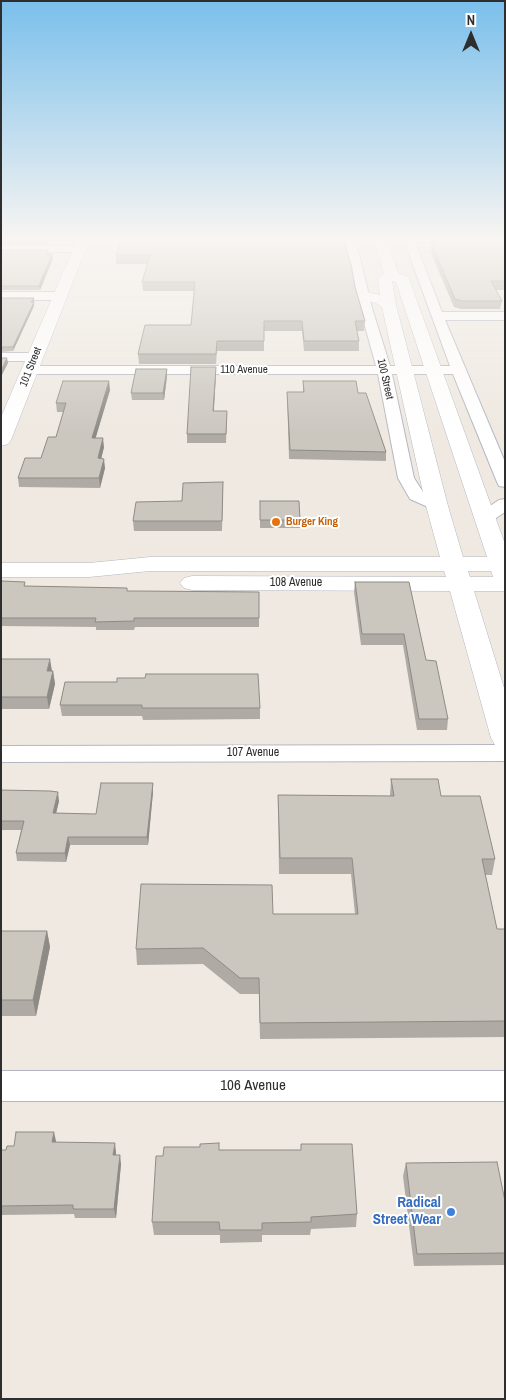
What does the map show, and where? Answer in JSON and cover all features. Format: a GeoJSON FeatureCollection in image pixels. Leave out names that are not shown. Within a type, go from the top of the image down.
{"type":"FeatureCollection","features":[{"type":"Feature","properties":{"kind":"main road","name":"101 Street"},"geometry":{"type":"LineString","coordinates":[[1,440],[57,303]]}},
{"type":"Feature","properties":{"kind":"main road","name":"100 Street"},"geometry":{"type":"LineString","coordinates":[[411,303],[503,572]]}},
{"type":"Feature","properties":{"kind":"main road","name":"100 Street"},"geometry":{"type":"LineString","coordinates":[[389,305],[438,506],[505,738]]}},
{"type":"Feature","properties":{"kind":"main road","name":"108 Avenue"},"geometry":{"type":"LineString","coordinates":[[1,570],[89,570],[152,583],[503,572]]}},
{"type":"Feature","properties":{"kind":"street","name":"100 Street"},"geometry":{"type":"LineString","coordinates":[[365,303],[384,370],[406,478],[416,495],[438,506]]}},
{"type":"Feature","properties":{"kind":"street"},"geometry":{"type":"LineString","coordinates":[[433,303],[458,370],[497,444],[505,482]]}},
{"type":"Feature","properties":{"kind":"street"},"geometry":{"type":"LineString","coordinates":[[438,316],[505,316]]}},
{"type":"Feature","properties":{"kind":"street","name":"110 Avenue"},"geometry":{"type":"LineString","coordinates":[[1,357],[33,364],[458,370]]}},
{"type":"Feature","properties":{"kind":"street"},"geometry":{"type":"LineString","coordinates":[[484,518],[505,504]]}},
{"type":"Feature","properties":{"kind":"street","name":"107 Avenue"},"geometry":{"type":"LineString","coordinates":[[1,754],[505,753]]}},
{"type":"Feature","properties":{"kind":"street","name":"106 Avenue"},"geometry":{"type":"LineString","coordinates":[[1,1086],[505,1086]]}},
{"type":"Feature","properties":{"kind":"building"},"geometry":{"type":"Polygon","coordinates":[[[1,303],[33,303],[13,347],[1,347],[1,303]]]}},
{"type":"Feature","properties":{"kind":"building"},"geometry":{"type":"Polygon","coordinates":[[[193,303],[360,303],[365,321],[355,321],[359,341],[304,341],[302,321],[264,321],[264,341],[217,341],[216,354],[138,354],[145,325],[191,325],[193,303]]]}},
{"type":"Feature","properties":{"kind":"building"},"geometry":{"type":"Polygon","coordinates":[[[1,358],[7,358],[1,371],[1,358]]]}},
{"type":"Feature","properties":{"kind":"building"},"geometry":{"type":"Polygon","coordinates":[[[191,367],[216,367],[213,411],[227,411],[226,434],[187,434],[191,367]]]}},
{"type":"Feature","properties":{"kind":"building"},"geometry":{"type":"Polygon","coordinates":[[[136,369],[167,369],[163,393],[131,393],[136,369]]]}},
{"type":"Feature","properties":{"kind":"building"},"geometry":{"type":"Polygon","coordinates":[[[63,381],[109,381],[92,438],[103,438],[98,458],[104,459],[99,478],[18,478],[25,458],[41,458],[48,437],[56,437],[66,403],[56,403],[63,381]]]}},
{"type":"Feature","properties":{"kind":"building"},"geometry":{"type":"Polygon","coordinates":[[[303,381],[356,381],[358,393],[366,393],[386,452],[290,450],[287,392],[304,392],[303,381]]]}},
{"type":"Feature","properties":{"kind":"building"},"geometry":{"type":"Polygon","coordinates":[[[223,482],[222,521],[133,521],[136,502],[182,501],[183,483],[223,482]]]}},
{"type":"Feature","properties":{"kind":"building"},"geometry":{"type":"Polygon","coordinates":[[[260,501],[299,501],[300,520],[260,520],[260,501]]]}},
{"type":"Feature","properties":{"kind":"building"},"geometry":{"type":"Polygon","coordinates":[[[1,581],[25,582],[24,586],[127,588],[127,591],[259,592],[259,618],[134,618],[134,621],[95,622],[96,618],[1,618],[1,581]]]}},
{"type":"Feature","properties":{"kind":"building"},"geometry":{"type":"Polygon","coordinates":[[[355,582],[409,582],[426,660],[436,661],[448,719],[419,719],[404,634],[362,634],[355,582]]]}},
{"type":"Feature","properties":{"kind":"building"},"geometry":{"type":"Polygon","coordinates":[[[1,659],[50,659],[47,671],[53,671],[47,697],[1,697],[1,659]]]}},
{"type":"Feature","properties":{"kind":"building"},"geometry":{"type":"Polygon","coordinates":[[[146,674],[258,674],[260,708],[142,708],[142,705],[60,705],[65,682],[117,682],[117,678],[145,678],[146,674]]]}},
{"type":"Feature","properties":{"kind":"building"},"geometry":{"type":"Polygon","coordinates":[[[391,779],[438,779],[441,796],[480,796],[495,859],[482,859],[497,929],[505,929],[505,1021],[260,1023],[259,978],[240,978],[203,948],[136,949],[141,884],[272,885],[273,914],[358,914],[352,858],[280,858],[278,795],[394,796],[391,779]]]}},
{"type":"Feature","properties":{"kind":"building"},"geometry":{"type":"Polygon","coordinates":[[[101,783],[153,783],[147,837],[68,837],[65,853],[16,853],[24,821],[1,821],[1,790],[58,792],[53,813],[96,814],[101,783]]]}},
{"type":"Feature","properties":{"kind":"building"},"geometry":{"type":"Polygon","coordinates":[[[1,931],[47,931],[33,1000],[1,1000],[1,931]]]}},
{"type":"Feature","properties":{"kind":"building"},"geometry":{"type":"Polygon","coordinates":[[[16,1132],[54,1132],[52,1142],[115,1143],[113,1155],[120,1155],[114,1209],[73,1209],[73,1205],[1,1206],[1,1150],[6,1150],[7,1146],[14,1146],[16,1132]]]}},
{"type":"Feature","properties":{"kind":"building"},"geometry":{"type":"Polygon","coordinates":[[[219,1143],[219,1150],[301,1150],[301,1144],[352,1144],[357,1214],[311,1217],[311,1222],[262,1223],[262,1230],[220,1230],[219,1222],[152,1222],[156,1156],[163,1156],[164,1147],[200,1147],[200,1144],[219,1143]]]}},
{"type":"Feature","properties":{"kind":"building"},"geometry":{"type":"Polygon","coordinates":[[[497,1162],[505,1201],[505,1253],[417,1254],[406,1163],[497,1162]]]}},
{"type":"Feature","properties":{"kind":"place","name":"Burger King"},"geometry":{"type":"Point","coordinates":[276,522]}},
{"type":"Feature","properties":{"kind":"place","name":"Radical Street Wear"},"geometry":{"type":"Point","coordinates":[451,1212]}}]}
